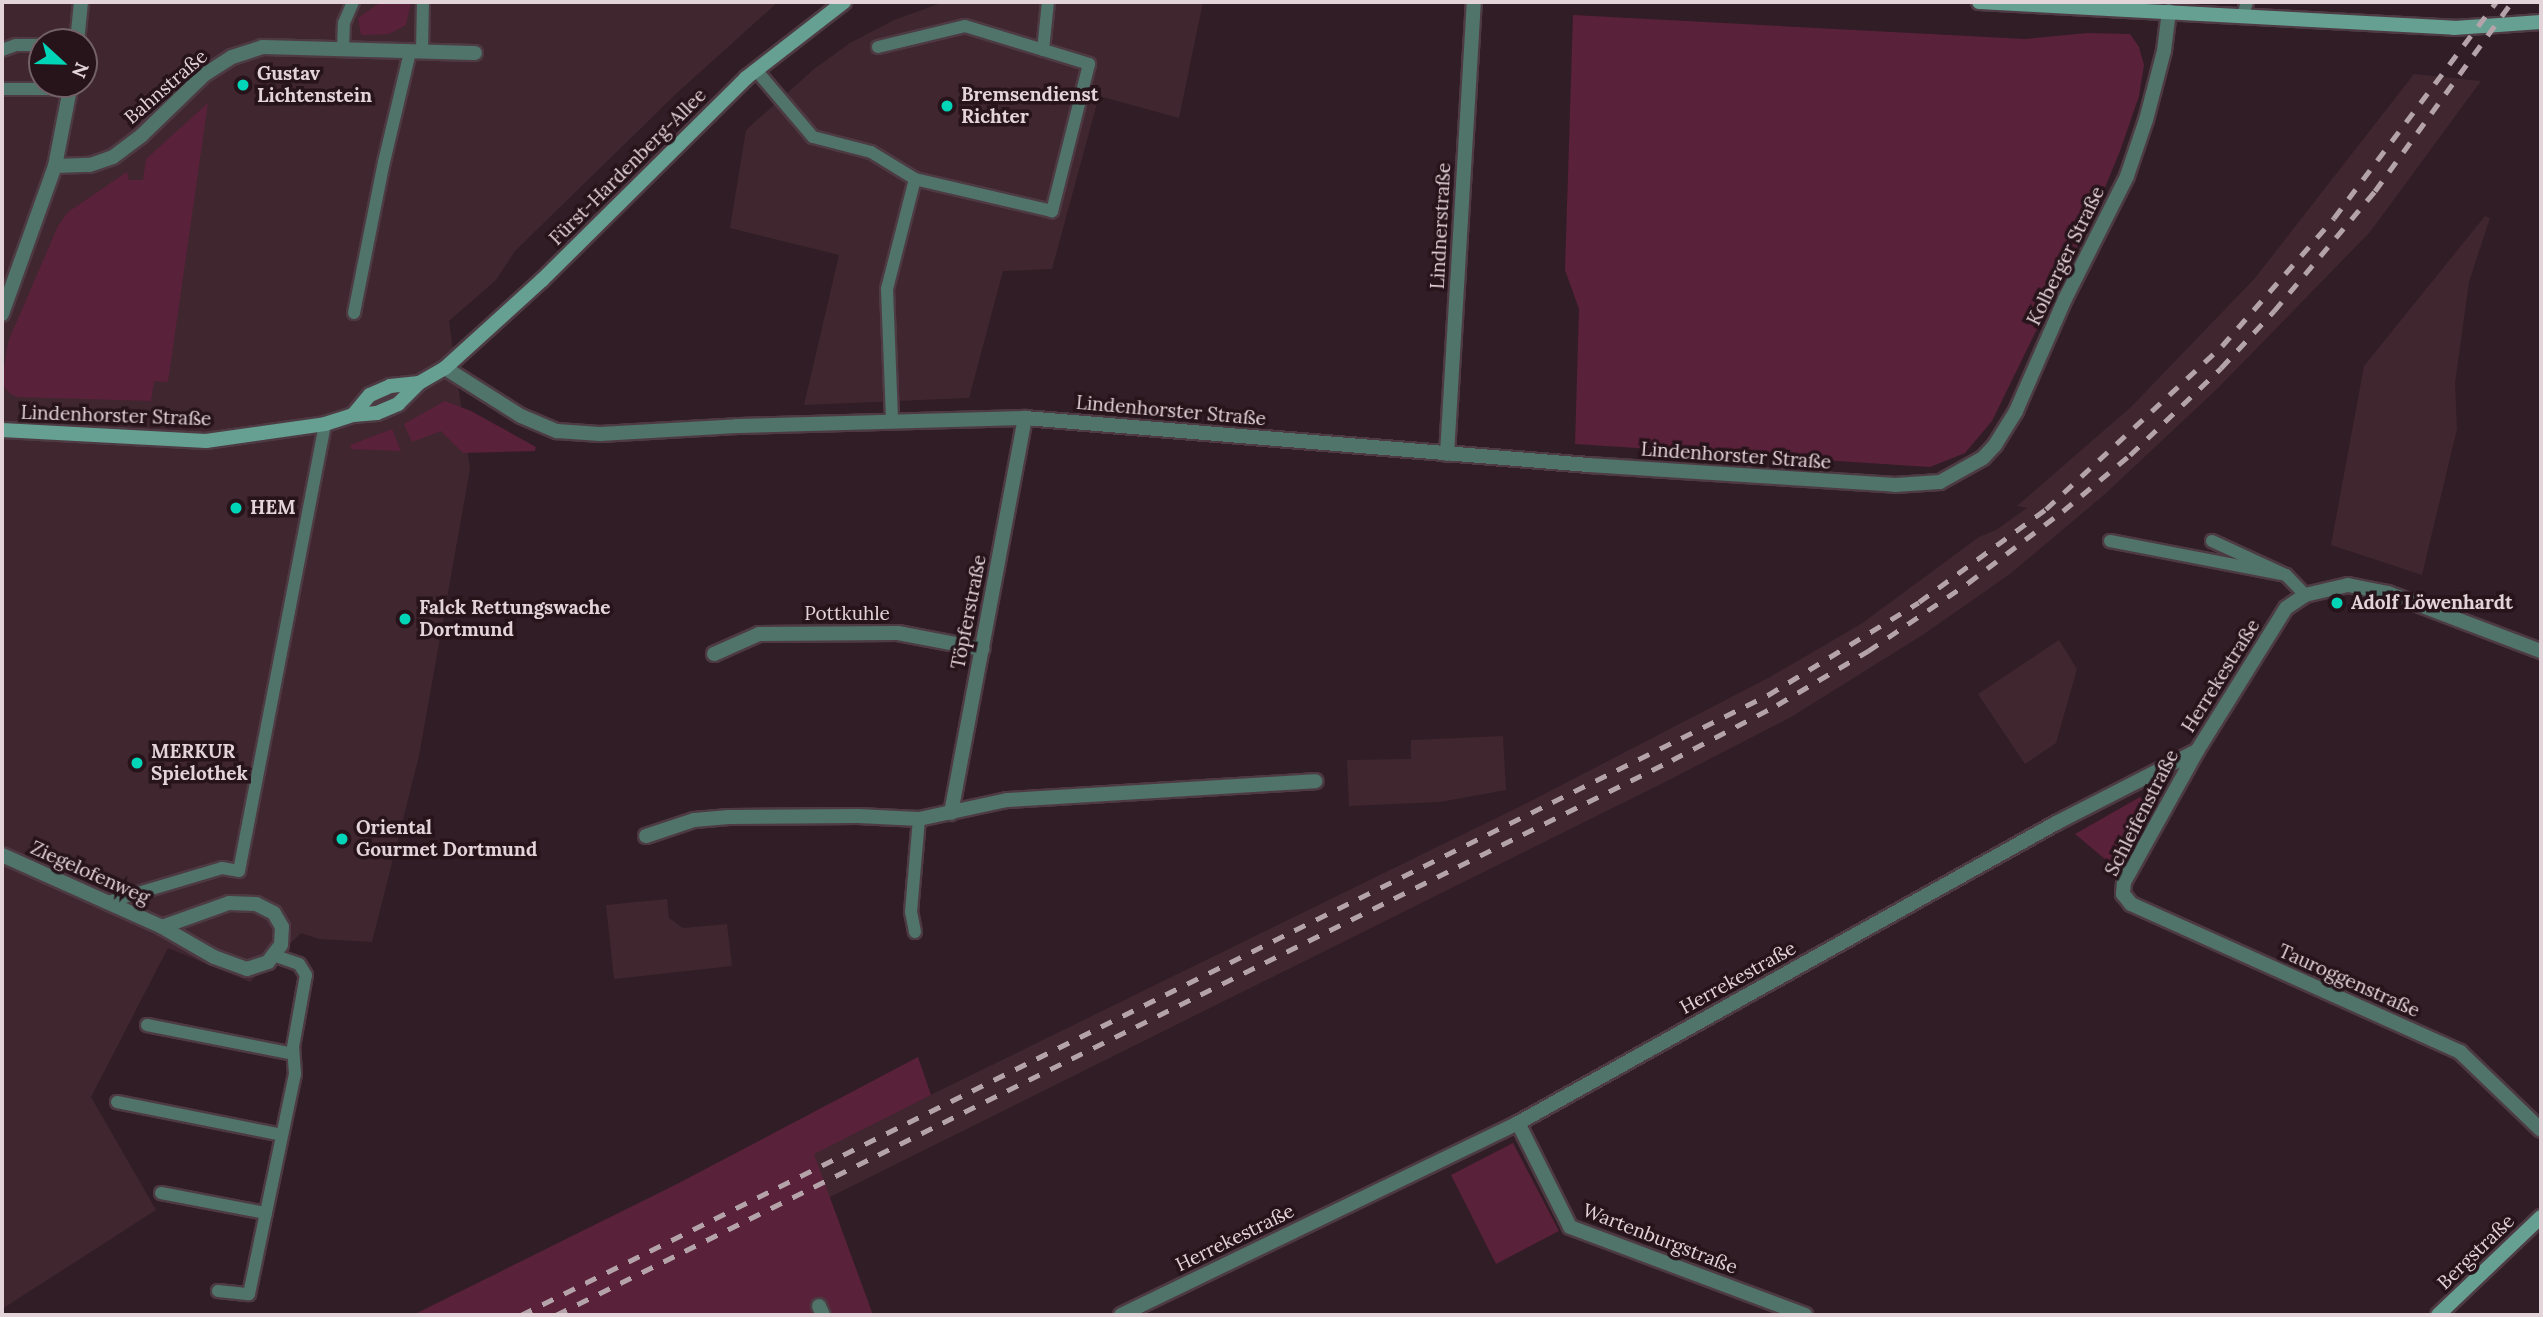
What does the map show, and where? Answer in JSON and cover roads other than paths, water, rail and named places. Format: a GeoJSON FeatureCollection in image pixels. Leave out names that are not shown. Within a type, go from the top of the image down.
{"type":"FeatureCollection","features":[{"type":"Feature","properties":{"kind":"street"},"geometry":{"type":"LineString","coordinates":[[78,28],[81,2]]}},
{"type":"Feature","properties":{"kind":"street","name":"Fürst-Hardenberg-Allee"},"geometry":{"type":"LineString","coordinates":[[445,368],[542,280],[756,70],[844,2]]}},
{"type":"Feature","properties":{"kind":"street","name":"Lindnerstraße"},"geometry":{"type":"LineString","coordinates":[[1447,454],[1474,2]]}},
{"type":"Feature","properties":{"kind":"street"},"geometry":{"type":"LineString","coordinates":[[1979,2],[2169,11],[2245,9],[2454,28],[2541,22]]}},
{"type":"Feature","properties":{"kind":"street","name":"Kolberger Straße"},"geometry":{"type":"LineString","coordinates":[[1940,482],[1983,458],[2006,430],[2016,411],[2064,299],[2127,176],[2146,120],[2164,51],[2169,11]]}},
{"type":"Feature","properties":{"kind":"street","name":"Bahnstraße"},"geometry":{"type":"LineString","coordinates":[[55,166],[90,165],[113,157],[142,135],[204,75],[232,57],[262,47],[475,53]]}},
{"type":"Feature","properties":{"kind":"street"},"geometry":{"type":"LineString","coordinates":[[2,314],[55,166],[69,98]]}},
{"type":"Feature","properties":{"kind":"street","name":"Lindenhorster Straße"},"geometry":{"type":"LineString","coordinates":[[2,430],[206,441],[325,424],[353,415],[377,413],[398,404],[419,383],[445,368],[521,416],[556,431],[600,434],[737,426],[1025,418],[1447,454],[1895,485],[1940,482]]}},
{"type":"Feature","properties":{"kind":"street","name":"Töpferstraße"},"geometry":{"type":"LineString","coordinates":[[951,813],[1025,418]]}},
{"type":"Feature","properties":{"kind":"street"},"geometry":{"type":"LineString","coordinates":[[2305,595],[2348,584],[2388,593],[2541,651]]}},
{"type":"Feature","properties":{"kind":"street","name":"Herrekestraße"},"geometry":{"type":"LineString","coordinates":[[1121,1315],[1518,1123],[2056,823],[2197,751],[2286,608],[2305,595]]}},
{"type":"Feature","properties":{"kind":"street","name":"Pottkuhle"},"geometry":{"type":"LineString","coordinates":[[714,654],[759,634],[898,634],[982,649]]}},
{"type":"Feature","properties":{"kind":"street","name":"Schleifenstraße"},"geometry":{"type":"LineString","coordinates":[[2123,894],[2124,882],[2197,751]]}},
{"type":"Feature","properties":{"kind":"street"},"geometry":{"type":"LineString","coordinates":[[646,836],[694,820],[752,816],[919,819],[1007,800],[1315,781]]}},
{"type":"Feature","properties":{"kind":"street","name":"Ziegelofenweg"},"geometry":{"type":"LineString","coordinates":[[2,855],[162,927],[214,957],[247,970],[268,962],[281,945],[282,927],[274,913],[256,904],[229,903],[162,927]]}},
{"type":"Feature","properties":{"kind":"street","name":"Tauroggenstraße"},"geometry":{"type":"LineString","coordinates":[[2123,894],[2131,904],[2460,1052],[2541,1130]]}},
{"type":"Feature","properties":{"kind":"street","name":"Wartenburgstraße"},"geometry":{"type":"LineString","coordinates":[[1518,1123],[1570,1227],[1805,1315]]}},
{"type":"Feature","properties":{"kind":"street","name":"Bergstraße"},"geometry":{"type":"LineString","coordinates":[[2438,1315],[2541,1217]]}},
{"type":"Feature","properties":{"kind":"lane"},"geometry":{"type":"LineString","coordinates":[[343,49],[344,23],[353,2]]}},
{"type":"Feature","properties":{"kind":"lane"},"geometry":{"type":"LineString","coordinates":[[354,313],[384,162],[416,52],[423,2]]}},
{"type":"Feature","properties":{"kind":"lane"},"geometry":{"type":"LineString","coordinates":[[1043,50],[1048,2]]}},
{"type":"Feature","properties":{"kind":"lane"},"geometry":{"type":"LineString","coordinates":[[756,70],[813,137],[871,152],[915,179],[1052,211],[1089,64],[965,26],[878,47]]}},
{"type":"Feature","properties":{"kind":"lane"},"geometry":{"type":"LineString","coordinates":[[2,50],[16,45],[28,45]]}},
{"type":"Feature","properties":{"kind":"lane"},"geometry":{"type":"LineString","coordinates":[[2,89],[28,88]]}},
{"type":"Feature","properties":{"kind":"lane"},"geometry":{"type":"LineString","coordinates":[[892,422],[887,289],[915,179]]}},
{"type":"Feature","properties":{"kind":"lane"},"geometry":{"type":"LineString","coordinates":[[108,902],[222,868],[239,871],[325,424]]}},
{"type":"Feature","properties":{"kind":"lane"},"geometry":{"type":"LineString","coordinates":[[2110,541],[2286,575]]}},
{"type":"Feature","properties":{"kind":"lane"},"geometry":{"type":"LineString","coordinates":[[2212,541],[2286,575],[2305,595]]}},
{"type":"Feature","properties":{"kind":"lane"},"geometry":{"type":"LineString","coordinates":[[915,932],[911,912],[919,819]]}},
{"type":"Feature","properties":{"kind":"lane"},"geometry":{"type":"LineString","coordinates":[[218,1291],[249,1294],[295,1074],[293,1054],[306,975],[299,964],[273,956]]}},
{"type":"Feature","properties":{"kind":"lane"},"geometry":{"type":"LineString","coordinates":[[147,1025],[293,1054]]}},
{"type":"Feature","properties":{"kind":"lane"},"geometry":{"type":"LineString","coordinates":[[117,1102],[282,1135]]}},
{"type":"Feature","properties":{"kind":"lane"},"geometry":{"type":"LineString","coordinates":[[161,1193],[266,1213]]}},
{"type":"Feature","properties":{"kind":"railway"},"geometry":{"type":"LineString","coordinates":[[521,1315],[1768,695],[1919,602],[2046,509],[2222,346],[2334,218],[2496,2]]}},
{"type":"Feature","properties":{"kind":"railway"},"geometry":{"type":"LineString","coordinates":[[556,1315],[1672,760],[1777,705],[1868,651],[1968,583],[2063,511],[2130,455],[2221,368],[2274,311],[2375,191],[2512,2]]}},
{"type":"Feature","properties":{"kind":"place","name":"Gustav Lichtenstein"},"geometry":{"type":"Point","coordinates":[243,85]}},
{"type":"Feature","properties":{"kind":"place","name":"Bremsendienst Richter"},"geometry":{"type":"Point","coordinates":[947,106]}},
{"type":"Feature","properties":{"kind":"place","name":"HEM"},"geometry":{"type":"Point","coordinates":[236,508]}},
{"type":"Feature","properties":{"kind":"place","name":"Adolf Löwenhardt"},"geometry":{"type":"Point","coordinates":[2337,603]}},
{"type":"Feature","properties":{"kind":"place","name":"Falck Rettungswache Dortmund"},"geometry":{"type":"Point","coordinates":[405,619]}},
{"type":"Feature","properties":{"kind":"place","name":"MERKUR Spielothek"},"geometry":{"type":"Point","coordinates":[137,763]}},
{"type":"Feature","properties":{"kind":"place","name":"Oriental Gourmet Dortmund"},"geometry":{"type":"Point","coordinates":[342,839]}}]}
